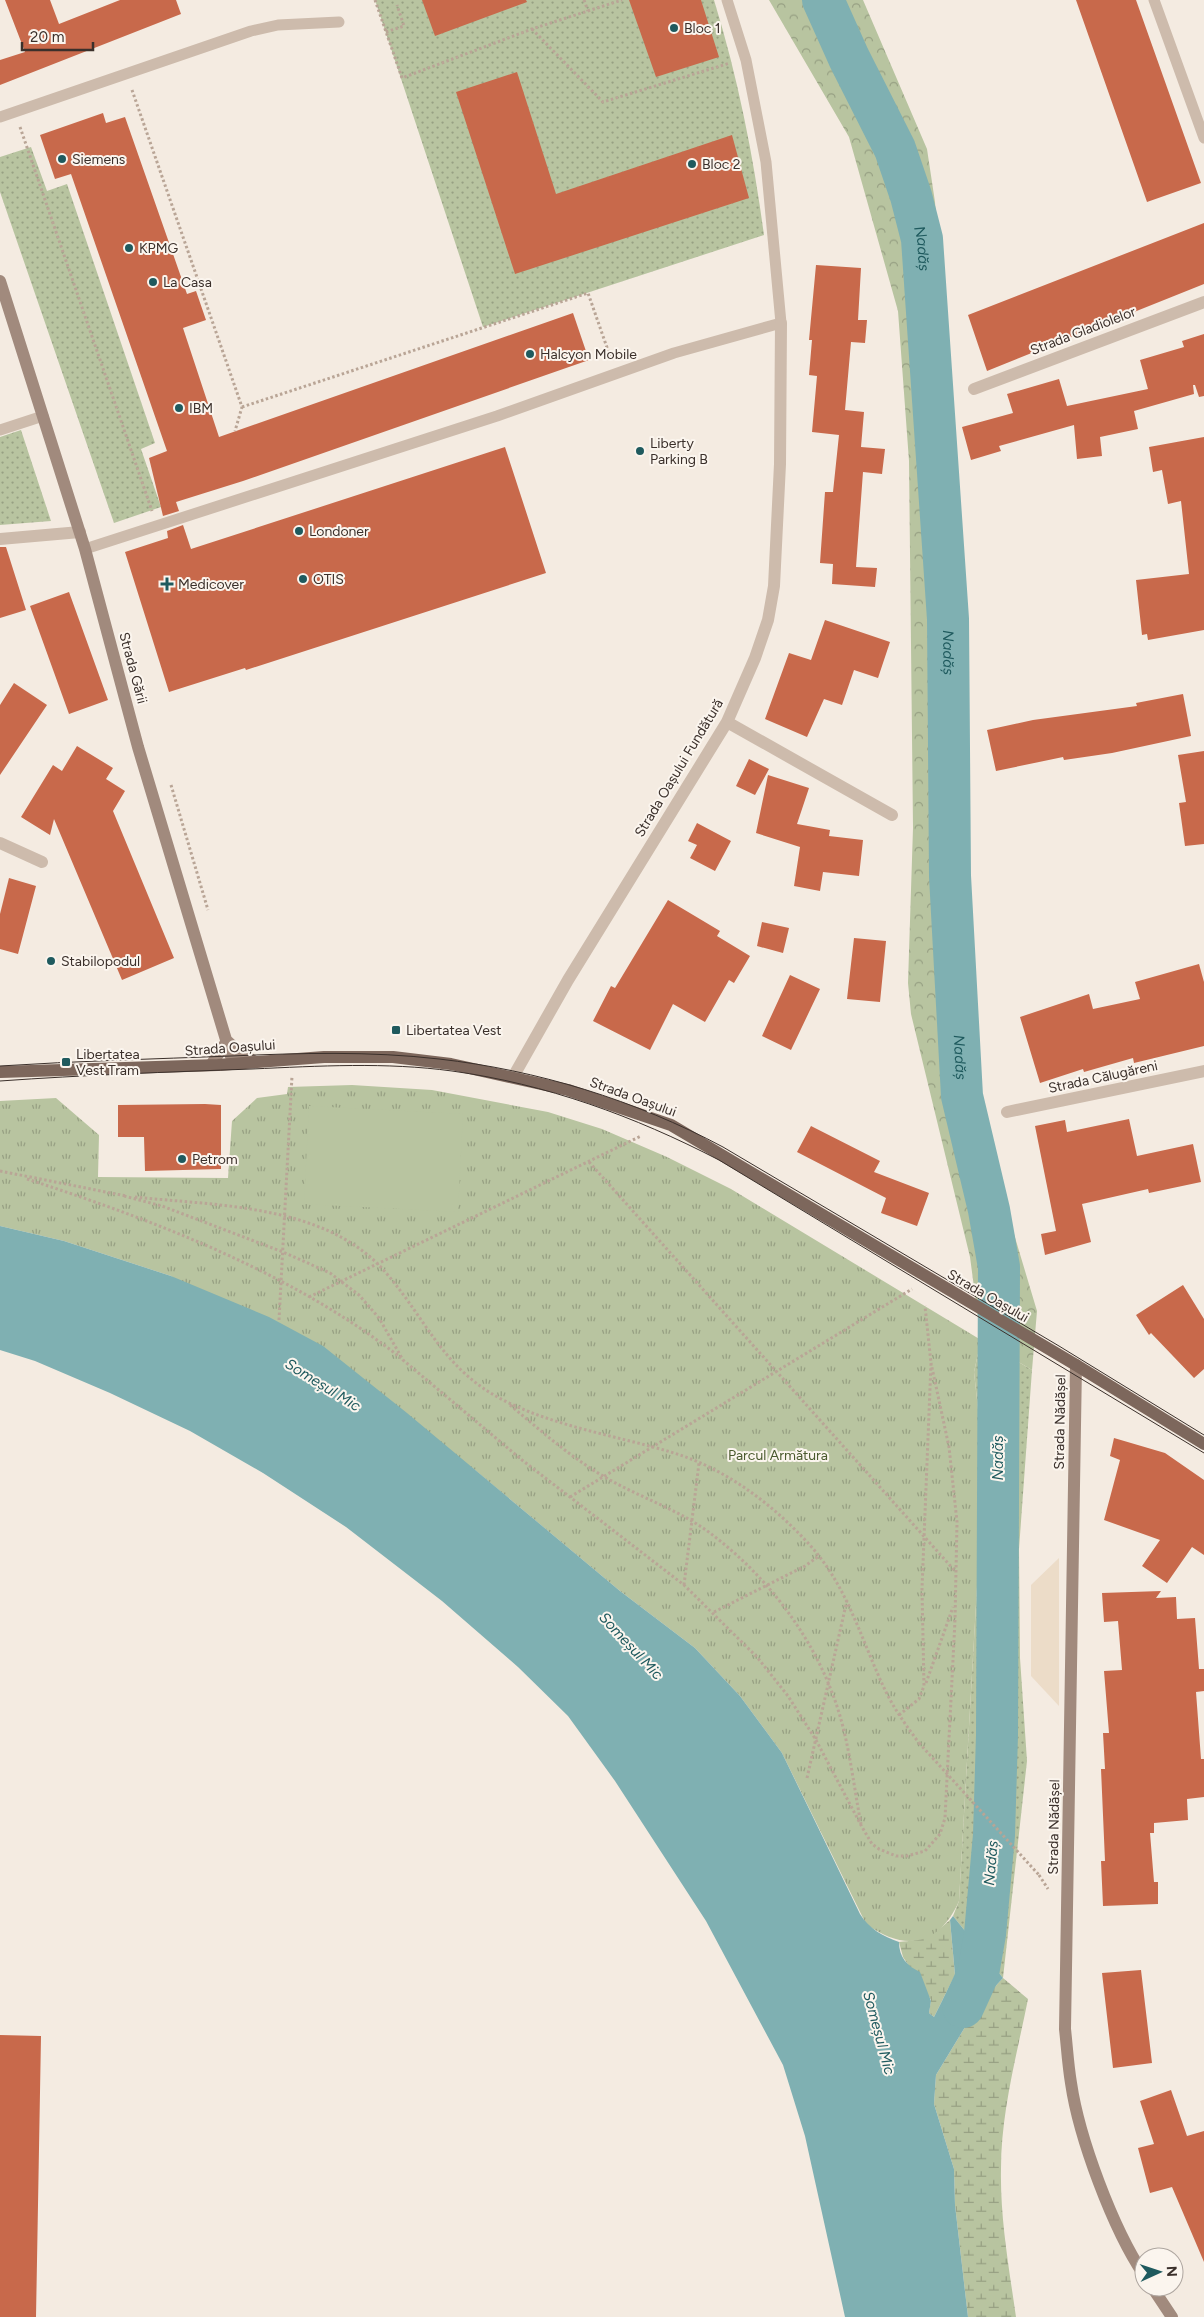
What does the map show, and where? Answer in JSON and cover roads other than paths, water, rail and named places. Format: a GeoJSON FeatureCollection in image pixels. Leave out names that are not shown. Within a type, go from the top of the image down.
{"type":"FeatureCollection","features":[{"type":"Feature","properties":{"kind":"main road","name":"Strada Oașului"},"geometry":{"type":"LineString","coordinates":[[0,1072],[233,1064],[324,1057],[394,1057],[451,1064],[568,1090],[670,1125],[1055,1352],[1204,1444]]}},
{"type":"Feature","properties":{"kind":"street","name":"Strada Gării"},"geometry":{"type":"LineString","coordinates":[[0,280],[80,532],[138,746],[233,1064]]}},
{"type":"Feature","properties":{"kind":"street","name":"Strada Gladiolelor"},"geometry":{"type":"LineString","coordinates":[[974,389],[1204,302]]}},
{"type":"Feature","properties":{"kind":"street","name":"Strada Oașului Fundătură"},"geometry":{"type":"LineString","coordinates":[[513,1077],[568,980],[727,722],[755,658],[768,620],[774,586],[780,464],[780,323]]}},
{"type":"Feature","properties":{"kind":"street"},"geometry":{"type":"LineString","coordinates":[[0,539],[80,532]]}},
{"type":"Feature","properties":{"kind":"street"},"geometry":{"type":"LineString","coordinates":[[727,722],[892,815]]}},
{"type":"Feature","properties":{"kind":"street"},"geometry":{"type":"LineString","coordinates":[[0,843],[42,862]]}},
{"type":"Feature","properties":{"kind":"street"},"geometry":{"type":"LineString","coordinates":[[210,1065],[227,1041],[240,1053],[255,1062]]}},
{"type":"Feature","properties":{"kind":"street","name":"Strada Călugăreni"},"geometry":{"type":"LineString","coordinates":[[1008,1112],[1204,1072]]}},
{"type":"Feature","properties":{"kind":"street","name":"Strada Nădășel"},"geometry":{"type":"LineString","coordinates":[[1076,1365],[1066,2029],[1071,2084],[1083,2137],[1114,2217],[1134,2256]]}},
{"type":"Feature","properties":{"kind":"street"},"geometry":{"type":"LineString","coordinates":[[1159,2297],[1172,2317]]}},
{"type":"Feature","properties":{"kind":"lane"},"geometry":{"type":"LineString","coordinates":[[85,549],[497,416],[616,372],[716,340],[780,323],[766,162],[746,60],[727,0]]}},
{"type":"Feature","properties":{"kind":"lane"},"geometry":{"type":"LineString","coordinates":[[1154,0],[1204,138]]}},
{"type":"Feature","properties":{"kind":"lane"},"geometry":{"type":"LineString","coordinates":[[0,117],[260,29],[278,25],[339,22]]}},
{"type":"Feature","properties":{"kind":"lane"},"geometry":{"type":"LineString","coordinates":[[0,430],[43,416]]}},
{"type":"Feature","properties":{"kind":"water","name":"Someșul Mic"},"geometry":{"type":"Polygon","coordinates":[[[0,1226],[64,1241],[171,1276],[269,1317],[323,1346],[407,1413],[620,1591],[695,1648],[740,1696],[782,1753],[860,1914],[877,1931],[899,1942],[902,1957],[911,1967],[920,1972],[931,2001],[929,2013],[934,2017],[955,1975],[950,1920],[953,1916],[1003,1978],[979,2004],[936,2075],[934,2104],[954,2169],[955,2205],[968,2317],[845,2317],[805,2136],[783,2065],[706,1921],[615,1781],[568,1716],[518,1667],[442,1601],[346,1527],[263,1473],[190,1431],[110,1393],[35,1361],[0,1350],[0,1226]]]}},
{"type":"Feature","properties":{"kind":"waterway","name":"Nadăș"},"geometry":{"type":"LineString","coordinates":[[823,0],[849,58],[895,149],[911,196],[922,239],[948,619],[950,876],[962,1096],[989,1210],[999,1267],[997,1735],[994,1835],[985,1934],[978,1974],[963,2007]]}},
{"type":"Feature","properties":{"kind":"tram line"},"geometry":{"type":"LineString","coordinates":[[0,1066],[283,1054],[335,1053],[413,1056],[476,1064],[512,1071],[549,1079],[585,1090],[655,1115],[723,1147],[1059,1346],[1204,1435]]}},
{"type":"Feature","properties":{"kind":"tram line"},"geometry":{"type":"LineString","coordinates":[[0,1081],[327,1066],[402,1066],[487,1077],[555,1093],[655,1129],[719,1160],[1204,1453]]}},
{"type":"Feature","properties":{"kind":"place","name":"Bloc 1"},"geometry":{"type":"Point","coordinates":[674,28]}},
{"type":"Feature","properties":{"kind":"place","name":"Siemens"},"geometry":{"type":"Point","coordinates":[62,159]}},
{"type":"Feature","properties":{"kind":"place","name":"Bloc 2"},"geometry":{"type":"Point","coordinates":[692,164]}},
{"type":"Feature","properties":{"kind":"place","name":"KPMG"},"geometry":{"type":"Point","coordinates":[129,248]}},
{"type":"Feature","properties":{"kind":"place","name":"La Casa"},"geometry":{"type":"Point","coordinates":[153,282]}},
{"type":"Feature","properties":{"kind":"place","name":"Halcyon Mobile"},"geometry":{"type":"Point","coordinates":[530,354]}},
{"type":"Feature","properties":{"kind":"place","name":"IBM"},"geometry":{"type":"Point","coordinates":[179,408]}},
{"type":"Feature","properties":{"kind":"place","name":"Liberty Parking B"},"geometry":{"type":"Point","coordinates":[640,451]}},
{"type":"Feature","properties":{"kind":"place","name":"Londoner"},"geometry":{"type":"Point","coordinates":[299,531]}},
{"type":"Feature","properties":{"kind":"place","name":"OTIS"},"geometry":{"type":"Point","coordinates":[303,579]}},
{"type":"Feature","properties":{"kind":"place","name":"Medicover"},"geometry":{"type":"Point","coordinates":[167,584]}},
{"type":"Feature","properties":{"kind":"place","name":"Stabilopodul"},"geometry":{"type":"Point","coordinates":[51,961]}},
{"type":"Feature","properties":{"kind":"place","name":"Libertatea Vest"},"geometry":{"type":"Point","coordinates":[396,1030]}},
{"type":"Feature","properties":{"kind":"place","name":"Libertatea Vest Tram"},"geometry":{"type":"Point","coordinates":[66,1062]}},
{"type":"Feature","properties":{"kind":"place","name":"Petrom"},"geometry":{"type":"Point","coordinates":[182,1159]}},
{"type":"Feature","properties":{"kind":"park label","name":"Parcul Armătura"},"geometry":{"type":"Point","coordinates":[778,1455]}}]}
